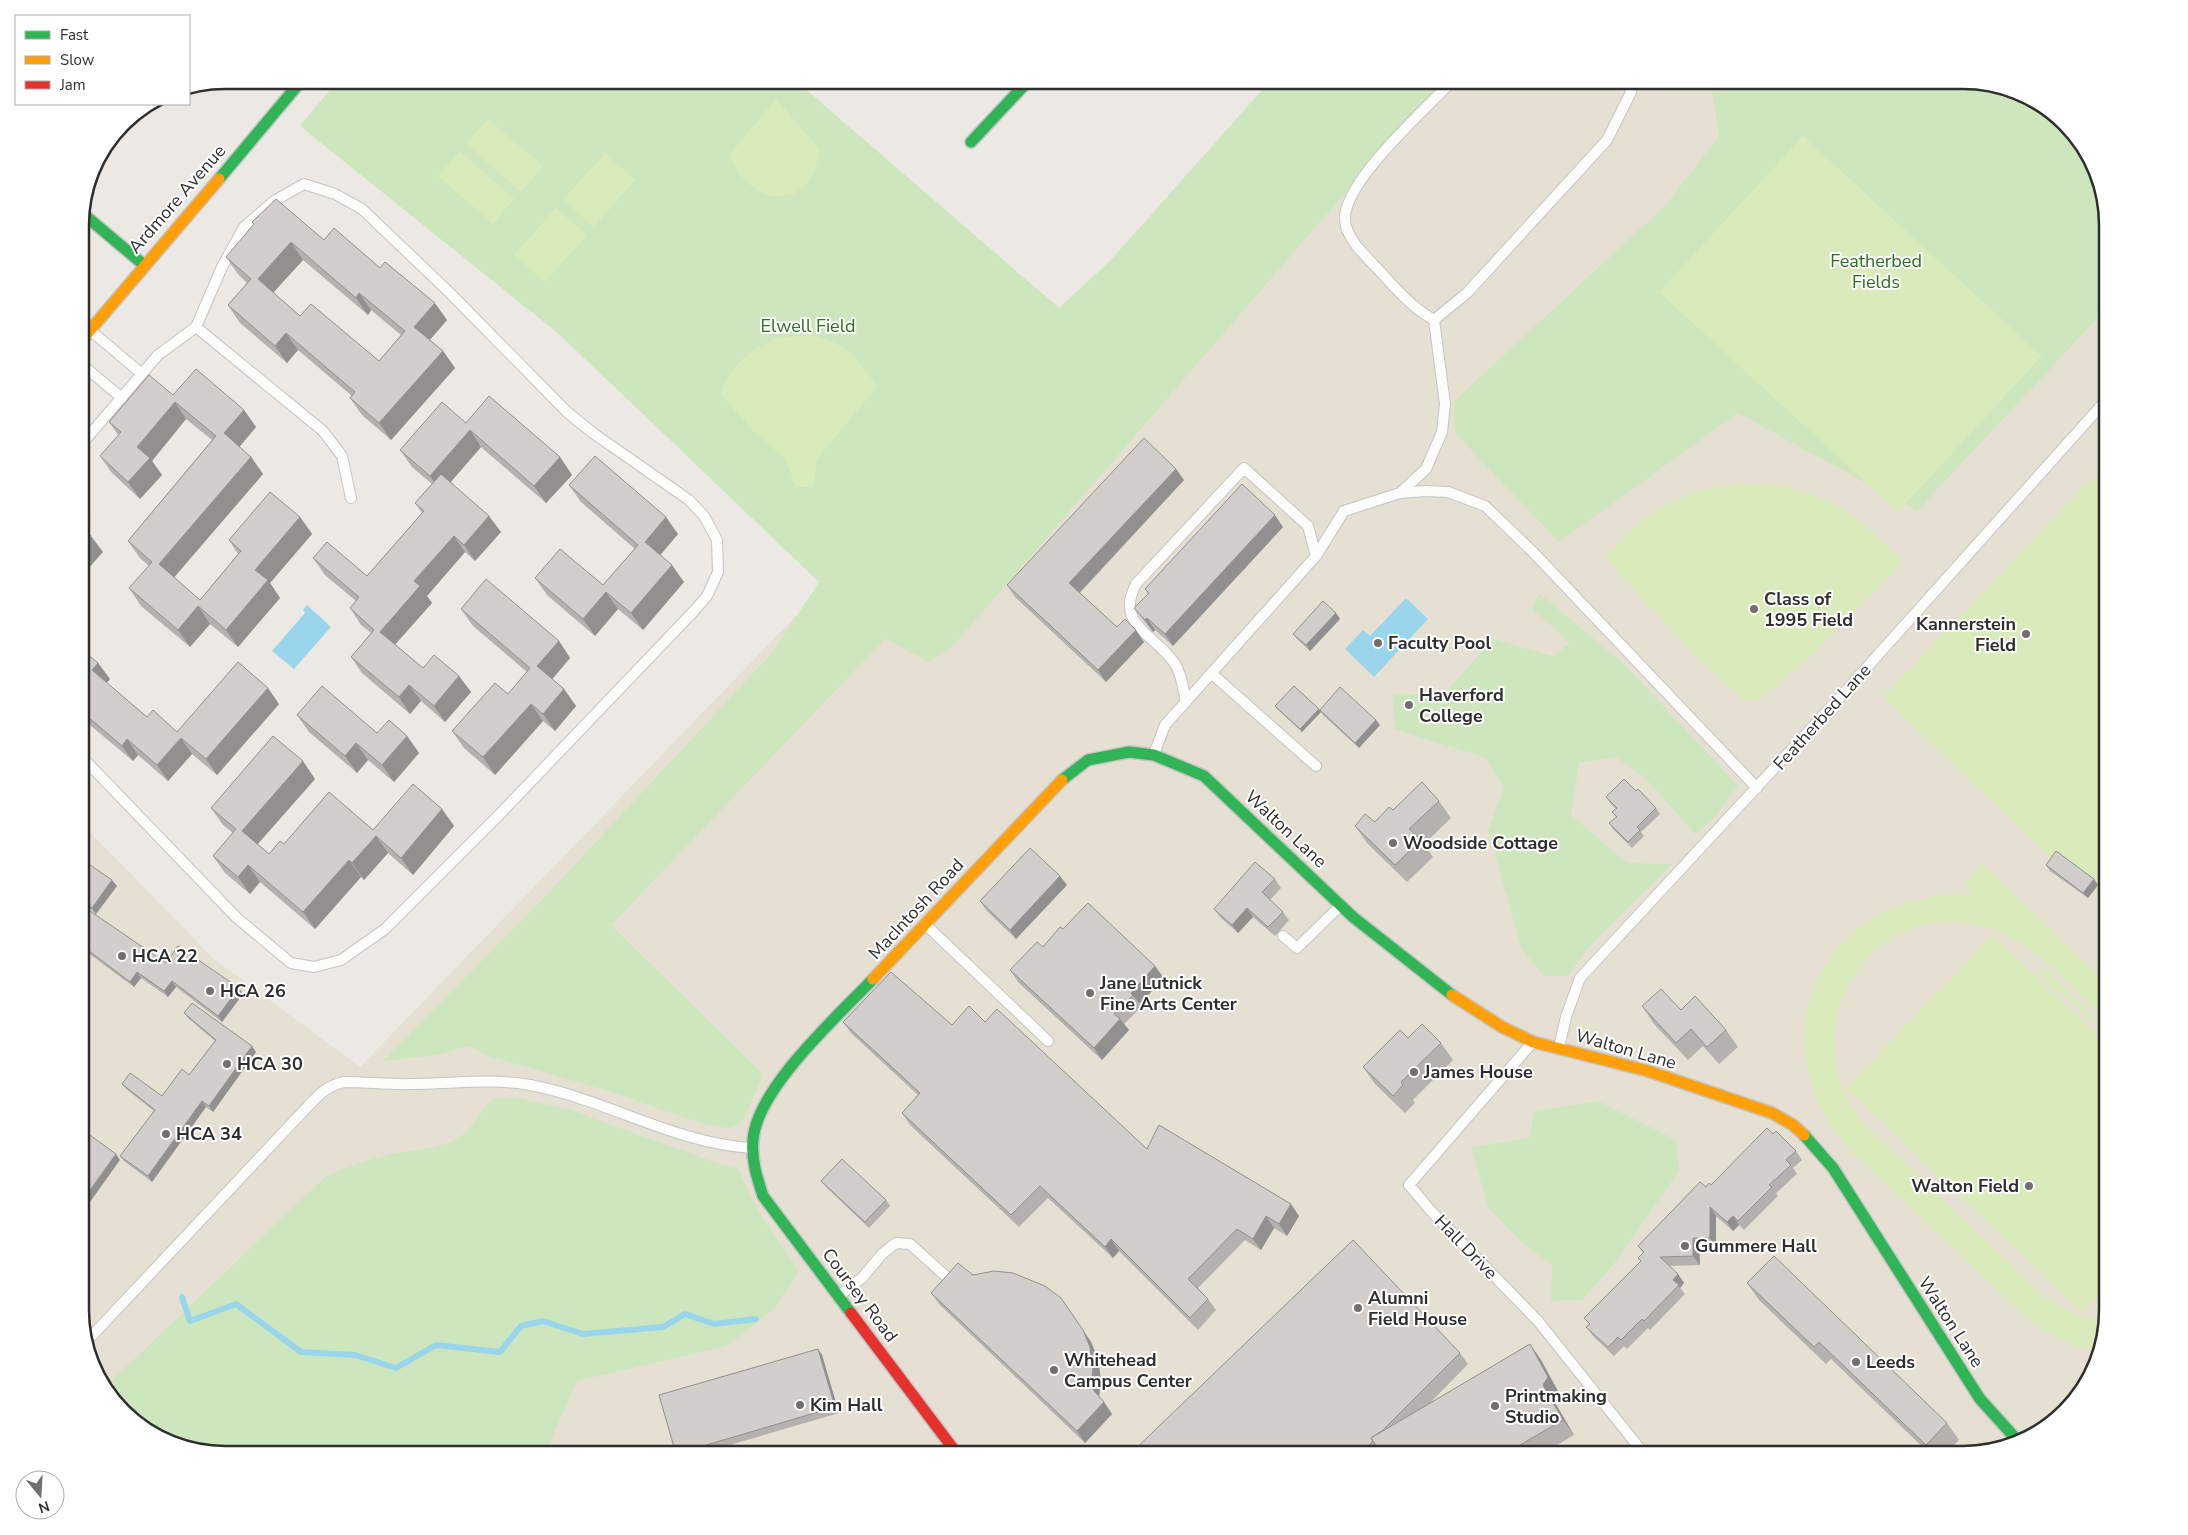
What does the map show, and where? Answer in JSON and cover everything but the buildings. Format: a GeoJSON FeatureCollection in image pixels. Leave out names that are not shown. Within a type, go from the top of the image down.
{"type":"FeatureCollection","features":[{"type":"Feature","properties":{"kind":"street","name":"Ardmore Avenue"},"geometry":{"type":"LineString","coordinates":[[90,330],[294,89]]}},
{"type":"Feature","properties":{"kind":"street"},"geometry":{"type":"LineString","coordinates":[[971,142],[1020,89]]}},
{"type":"Feature","properties":{"kind":"street"},"geometry":{"type":"LineString","coordinates":[[89,219],[144,265]]}},
{"type":"Feature","properties":{"kind":"street","name":"MacIntosh Road"},"geometry":{"type":"LineString","coordinates":[[752,1148],[756,1117],[778,1082],[1026,815],[1072,770],[1088,760],[1106,755],[1129,752],[1154,755]]}},
{"type":"Feature","properties":{"kind":"street","name":"Walton Lane"},"geometry":{"type":"LineString","coordinates":[[1154,755],[1204,776],[1341,905],[1464,1004],[1534,1042],[1648,1072],[1703,1092],[1738,1100],[1772,1113],[1793,1125],[1814,1145],[1832,1168],[1980,1399],[2014,1436]]}},
{"type":"Feature","properties":{"kind":"street","name":"Coursey Road"},"geometry":{"type":"LineString","coordinates":[[752,1148],[755,1172],[764,1196],[951,1446]]}},
{"type":"Feature","properties":{"kind":"lane"},"geometry":{"type":"LineString","coordinates":[[1434,320],[1417,311],[1356,247],[1344,220],[1348,202],[1362,176],[1444,89]]}},
{"type":"Feature","properties":{"kind":"lane"},"geometry":{"type":"LineString","coordinates":[[1434,320],[1467,293],[1607,140],[1631,92],[1630,89]]}},
{"type":"Feature","properties":{"kind":"lane"},"geometry":{"type":"LineString","coordinates":[[89,436],[158,355],[196,327],[222,267],[244,227],[274,201],[304,184],[335,194],[362,209],[567,412],[593,433],[689,500],[704,516],[718,540],[718,572],[707,596],[694,611],[509,804],[385,928],[341,960],[314,967],[291,963],[275,952],[219,902],[102,775],[89,764]]}},
{"type":"Feature","properties":{"kind":"lane"},"geometry":{"type":"LineString","coordinates":[[1400,493],[1426,469],[1442,432],[1445,404],[1434,320]]}},
{"type":"Feature","properties":{"kind":"lane"},"geometry":{"type":"LineString","coordinates":[[196,327],[323,431],[342,456],[351,498]]}},
{"type":"Feature","properties":{"kind":"lane"},"geometry":{"type":"LineString","coordinates":[[90,330],[142,374]]}},
{"type":"Feature","properties":{"kind":"lane"},"geometry":{"type":"LineString","coordinates":[[89,370],[122,398]]}},
{"type":"Feature","properties":{"kind":"lane","name":"Featherbed Lane"},"geometry":{"type":"LineString","coordinates":[[1559,1048],[1566,1017],[1580,978],[1757,788],[2099,408]]}},
{"type":"Feature","properties":{"kind":"lane"},"geometry":{"type":"LineString","coordinates":[[1186,702],[1176,664],[1136,626],[1130,609],[1130,596],[1136,584],[1244,468],[1308,526],[1316,556]]}},
{"type":"Feature","properties":{"kind":"lane"},"geometry":{"type":"LineString","coordinates":[[1154,755],[1165,725],[1316,556],[1344,512],[1400,493],[1425,490],[1448,492],[1485,506],[1532,551],[1757,788]]}},
{"type":"Feature","properties":{"kind":"lane"},"geometry":{"type":"LineString","coordinates":[[1212,673],[1316,766]]}},
{"type":"Feature","properties":{"kind":"lane"},"geometry":{"type":"LineString","coordinates":[[1283,936],[1297,948],[1341,905]]}},
{"type":"Feature","properties":{"kind":"lane"},"geometry":{"type":"LineString","coordinates":[[925,924],[1048,1041]]}},
{"type":"Feature","properties":{"kind":"lane","name":"Hall Drive"},"geometry":{"type":"LineString","coordinates":[[1534,1042],[1409,1184],[1431,1211],[1538,1321],[1638,1446]]}},
{"type":"Feature","properties":{"kind":"lane"},"geometry":{"type":"LineString","coordinates":[[91,1336],[315,1099],[334,1084],[349,1082],[413,1084],[485,1081],[530,1085],[587,1100],[712,1144],[752,1148]]}},
{"type":"Feature","properties":{"kind":"lane"},"geometry":{"type":"LineString","coordinates":[[840,1296],[862,1278],[882,1254],[896,1243],[910,1244],[950,1280]]}},
{"type":"Feature","properties":{"kind":"shaded area","name":"Haverford College"},"geometry":{"type":"Polygon","coordinates":[[[1298,89],[1964,89],[1999,93],[2024,103],[2039,112],[2059,129],[2081,157],[2095,189],[2099,225],[2099,1319],[2097,1337],[2092,1354],[2076,1386],[2059,1406],[2031,1428],[1999,1442],[1964,1446],[216,1446],[198,1444],[181,1439],[164,1432],[142,1418],[117,1393],[107,1378],[93,1346],[89,1319],[89,831],[214,959],[360,1067],[823,588],[1298,89]]]}},
{"type":"Feature","properties":{"kind":"green space","name":"Elwell Field"},"geometry":{"type":"Polygon","coordinates":[[[331,89],[805,89],[1059,308],[1110,261],[1263,89],[1446,89],[1333,207],[953,646],[929,662],[885,639],[611,925],[763,1074],[743,1122],[727,1128],[703,1124],[611,1092],[486,1055],[468,1046],[436,1055],[383,1061],[538,904],[772,653],[819,582],[560,335],[300,126],[331,89]]]}},
{"type":"Feature","properties":{"kind":"green space","name":"Featherbed Fields"},"geometry":{"type":"Polygon","coordinates":[[[1711,89],[1964,89],[1999,93],[2024,103],[2046,117],[2071,142],[2081,157],[2095,189],[2099,225],[2099,317],[1917,511],[1738,413],[1559,542],[1455,433],[1454,401],[1665,206],[1719,136],[1711,89]]]}},
{"type":"Feature","properties":{"kind":"green space"},"geometry":{"type":"Polygon","coordinates":[[[776,99],[820,150],[815,169],[808,183],[794,193],[782,196],[770,195],[750,185],[741,176],[730,154],[776,99]]]}},
{"type":"Feature","properties":{"kind":"green space"},"geometry":{"type":"Polygon","coordinates":[[[488,119],[543,166],[521,192],[466,144],[488,119]]]}},
{"type":"Feature","properties":{"kind":"green space"},"geometry":{"type":"Polygon","coordinates":[[[1803,136],[2042,356],[1898,512],[1659,292],[1803,136]]]}},
{"type":"Feature","properties":{"kind":"green space"},"geometry":{"type":"Polygon","coordinates":[[[460,151],[514,199],[493,224],[438,176],[460,151]]]}},
{"type":"Feature","properties":{"kind":"green space"},"geometry":{"type":"Polygon","coordinates":[[[605,153],[635,180],[594,227],[563,200],[605,153]]]}},
{"type":"Feature","properties":{"kind":"green space"},"geometry":{"type":"Polygon","coordinates":[[[556,208],[587,235],[545,282],[514,255],[556,208]]]}},
{"type":"Feature","properties":{"kind":"green space"},"geometry":{"type":"Polygon","coordinates":[[[812,335],[835,343],[851,353],[877,387],[817,459],[813,487],[796,487],[785,458],[756,434],[721,395],[728,377],[735,368],[759,347],[781,338],[812,335]]]}},
{"type":"Feature","properties":{"kind":"green space","name":"Kannerstein Field"},"geometry":{"type":"Polygon","coordinates":[[[2091,479],[2099,479],[2099,894],[2056,863],[1883,697],[2091,479]]]}},
{"type":"Feature","properties":{"kind":"green space","name":"Class of 1995 Field"},"geometry":{"type":"Polygon","coordinates":[[[1743,483],[1769,484],[1791,488],[1812,494],[1832,503],[1850,514],[1885,543],[1903,561],[1809,658],[1760,699],[1742,699],[1697,658],[1604,557],[1638,523],[1654,511],[1690,494],[1716,487],[1743,483]]]}},
{"type":"Feature","properties":{"kind":"green space"},"geometry":{"type":"Polygon","coordinates":[[[1539,593],[1625,665],[1738,786],[1714,818],[1695,834],[1646,779],[1616,757],[1579,763],[1571,815],[1627,863],[1672,864],[1589,947],[1568,976],[1544,976],[1521,948],[1488,830],[1504,788],[1486,758],[1395,729],[1392,693],[1442,696],[1493,639],[1553,656],[1570,643],[1533,609],[1539,593]]]}},
{"type":"Feature","properties":{"kind":"green space"},"geometry":{"type":"Polygon","coordinates":[[[1982,864],[2099,976],[2099,1014],[2055,970],[2010,937],[1994,930],[1950,922],[1910,929],[1877,949],[1852,979],[1837,1015],[1834,1055],[1845,1095],[1872,1132],[2047,1299],[2075,1314],[2099,1321],[2093,1349],[2068,1343],[2031,1322],[1856,1156],[1824,1113],[1807,1068],[1805,1024],[1817,982],[1840,945],[1875,917],[1919,899],[1973,895],[1963,885],[1982,864]]]}},
{"type":"Feature","properties":{"kind":"green space","name":"Walton Field"},"geometry":{"type":"Polygon","coordinates":[[[1992,935],[2099,1036],[2099,1294],[2082,1312],[1846,1088],[1992,935]]]}},
{"type":"Feature","properties":{"kind":"green space"},"geometry":{"type":"Polygon","coordinates":[[[2045,968],[2099,1022],[2099,1028],[2061,992],[2059,994],[2038,974],[2045,968]]]}},
{"type":"Feature","properties":{"kind":"green space"},"geometry":{"type":"Polygon","coordinates":[[[519,1098],[570,1110],[720,1164],[737,1167],[761,1216],[799,1271],[775,1308],[727,1346],[577,1381],[551,1440],[550,1446],[216,1446],[198,1444],[164,1432],[149,1423],[117,1393],[110,1382],[326,1176],[391,1154],[427,1148],[453,1141],[466,1132],[493,1099],[519,1098]]]}},
{"type":"Feature","properties":{"kind":"green space"},"geometry":{"type":"Polygon","coordinates":[[[1598,1101],[1676,1140],[1679,1171],[1613,1265],[1582,1300],[1551,1301],[1552,1265],[1519,1240],[1488,1207],[1471,1148],[1529,1138],[1534,1111],[1598,1101]]]}},
{"type":"Feature","properties":{"kind":"water","name":"Faculty Pool"},"geometry":{"type":"Polygon","coordinates":[[[1406,598],[1428,619],[1374,677],[1345,649],[1363,630],[1370,636],[1406,598]]]}},
{"type":"Feature","properties":{"kind":"water"},"geometry":{"type":"Polygon","coordinates":[[[307,605],[331,627],[294,669],[272,651],[305,613],[303,610],[307,605]]]}},
{"type":"Feature","properties":{"kind":"waterway"},"geometry":{"type":"LineString","coordinates":[[182,1297],[190,1321],[236,1304],[301,1352],[355,1355],[396,1368],[436,1345],[500,1352],[521,1326],[543,1321],[583,1334],[663,1327],[685,1314],[714,1324],[756,1319]]}},
{"type":"Feature","properties":{"kind":"traffic: fast"},"geometry":{"type":"LineString","coordinates":[[219,179],[294,89]]}},
{"type":"Feature","properties":{"kind":"traffic: fast"},"geometry":{"type":"LineString","coordinates":[[971,142],[1021,89]]}},
{"type":"Feature","properties":{"kind":"traffic: fast"},"geometry":{"type":"LineString","coordinates":[[89,219],[144,265]]}},
{"type":"Feature","properties":{"kind":"traffic: fast"},"geometry":{"type":"LineString","coordinates":[[1062,780],[1088,760],[1129,752],[1154,755],[1204,776],[1353,917],[1452,995]]}},
{"type":"Feature","properties":{"kind":"traffic: fast"},"geometry":{"type":"LineString","coordinates":[[851,1313],[763,1196],[754,1161],[753,1140],[758,1120],[783,1076],[821,1032],[873,979]]}},
{"type":"Feature","properties":{"kind":"traffic: fast"},"geometry":{"type":"LineString","coordinates":[[1804,1135],[1833,1168],[1980,1399],[2014,1436]]}},
{"type":"Feature","properties":{"kind":"traffic: slow"},"geometry":{"type":"LineString","coordinates":[[89,331],[219,179]]}},
{"type":"Feature","properties":{"kind":"traffic: slow"},"geometry":{"type":"LineString","coordinates":[[873,979],[1062,780]]}},
{"type":"Feature","properties":{"kind":"traffic: slow"},"geometry":{"type":"LineString","coordinates":[[1452,995],[1502,1027],[1533,1042],[1648,1071],[1772,1113],[1793,1125],[1804,1135]]}},
{"type":"Feature","properties":{"kind":"traffic: jam"},"geometry":{"type":"LineString","coordinates":[[851,1313],[951,1446]]}},
{"type":"Feature","properties":{"kind":"place","name":"Class of 1995 Field"},"geometry":{"type":"Point","coordinates":[1754,609]}},
{"type":"Feature","properties":{"kind":"place","name":"Kannerstein Field"},"geometry":{"type":"Point","coordinates":[2026,634]}},
{"type":"Feature","properties":{"kind":"place","name":"Faculty Pool"},"geometry":{"type":"Point","coordinates":[1378,643]}},
{"type":"Feature","properties":{"kind":"place","name":"Haverford College"},"geometry":{"type":"Point","coordinates":[1409,705]}},
{"type":"Feature","properties":{"kind":"place","name":"Woodside Cottage"},"geometry":{"type":"Point","coordinates":[1393,843]}},
{"type":"Feature","properties":{"kind":"place","name":"HCA 22"},"geometry":{"type":"Point","coordinates":[122,956]}},
{"type":"Feature","properties":{"kind":"place","name":"HCA 26"},"geometry":{"type":"Point","coordinates":[210,991]}},
{"type":"Feature","properties":{"kind":"place","name":"Jane Lutnick Fine Arts Center"},"geometry":{"type":"Point","coordinates":[1090,993]}},
{"type":"Feature","properties":{"kind":"place","name":"HCA 30"},"geometry":{"type":"Point","coordinates":[227,1064]}},
{"type":"Feature","properties":{"kind":"place","name":"James House"},"geometry":{"type":"Point","coordinates":[1414,1072]}},
{"type":"Feature","properties":{"kind":"place","name":"HCA 34"},"geometry":{"type":"Point","coordinates":[166,1134]}},
{"type":"Feature","properties":{"kind":"place","name":"Walton Field"},"geometry":{"type":"Point","coordinates":[2029,1186]}},
{"type":"Feature","properties":{"kind":"place","name":"Gummere Hall"},"geometry":{"type":"Point","coordinates":[1685,1246]}},
{"type":"Feature","properties":{"kind":"place","name":"Alumni Field House"},"geometry":{"type":"Point","coordinates":[1358,1308]}},
{"type":"Feature","properties":{"kind":"place","name":"Leeds"},"geometry":{"type":"Point","coordinates":[1856,1362]}},
{"type":"Feature","properties":{"kind":"place","name":"Whitehead Campus Center"},"geometry":{"type":"Point","coordinates":[1054,1370]}},
{"type":"Feature","properties":{"kind":"place","name":"Kim Hall"},"geometry":{"type":"Point","coordinates":[800,1405]}},
{"type":"Feature","properties":{"kind":"place","name":"Printmaking Studio"},"geometry":{"type":"Point","coordinates":[1495,1406]}}]}
